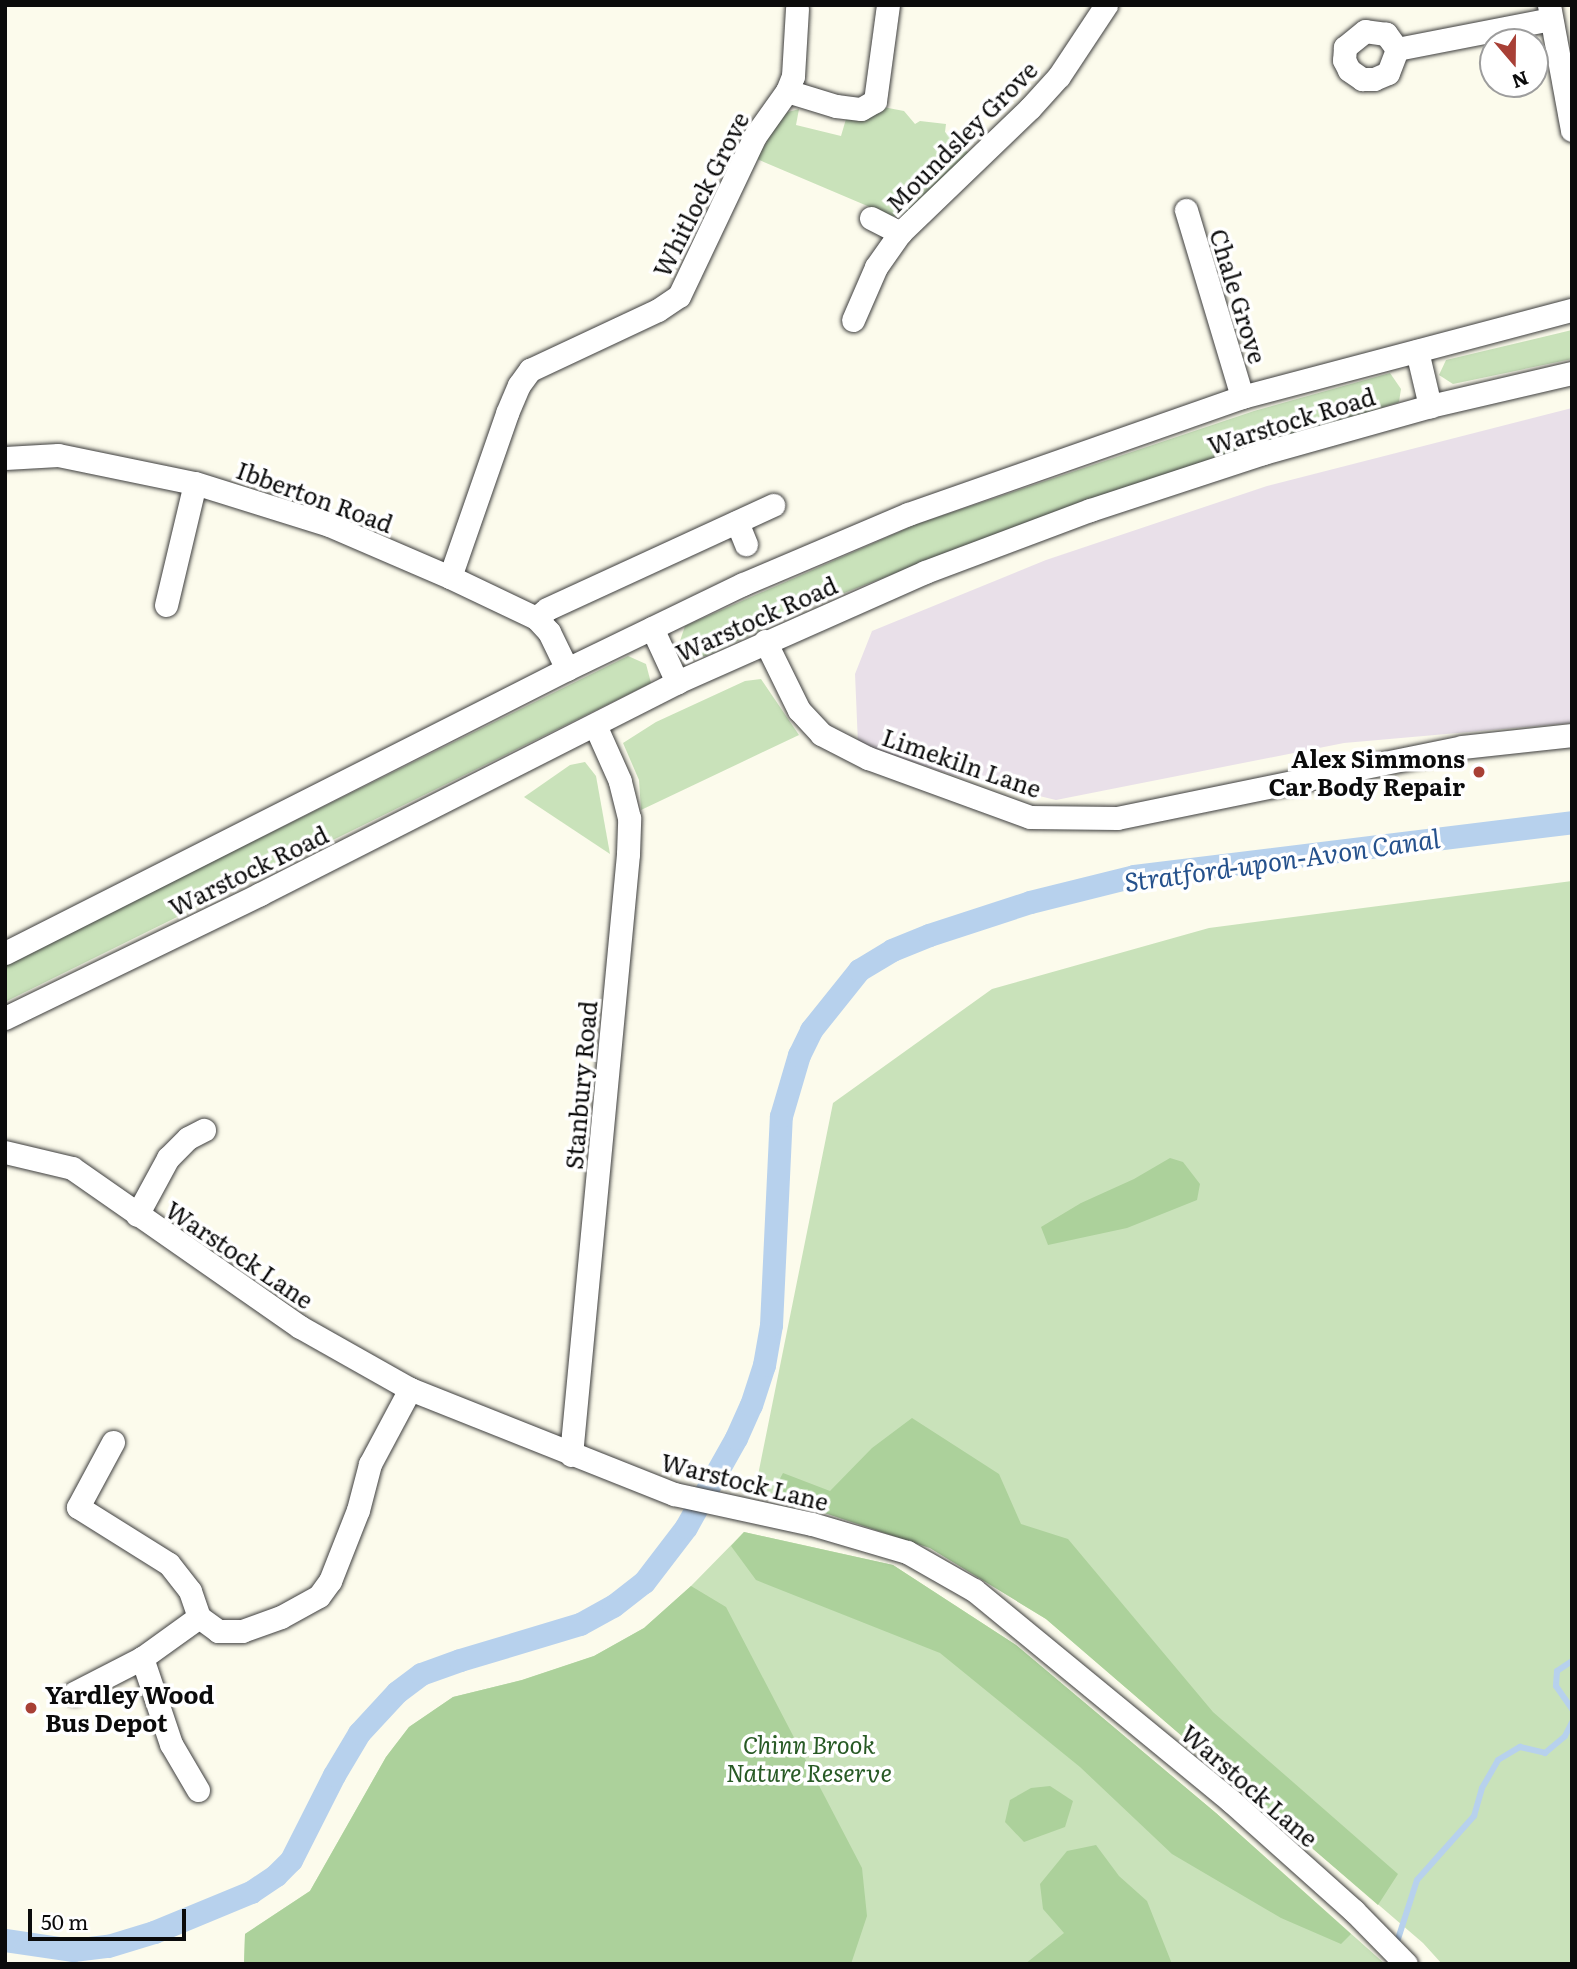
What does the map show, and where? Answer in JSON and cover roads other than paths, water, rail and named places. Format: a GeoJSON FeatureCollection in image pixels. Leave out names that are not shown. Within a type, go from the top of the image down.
{"type":"FeatureCollection","features":[{"type":"Feature","properties":{"kind":"street"},"geometry":{"type":"LineString","coordinates":[[797,9],[793,76],[787,91],[836,106],[861,109],[876,101],[888,5]]}},
{"type":"Feature","properties":{"kind":"street","name":"Moundsley Grove"},"geometry":{"type":"LineString","coordinates":[[853,320],[876,267],[900,233],[1038,100],[1080,48],[1107,5]]}},
{"type":"Feature","properties":{"kind":"street"},"geometry":{"type":"LineString","coordinates":[[1397,49],[1550,12],[1572,130]]}},
{"type":"Feature","properties":{"kind":"street","name":"Whitlock Grove"},"geometry":{"type":"LineString","coordinates":[[450,577],[519,385],[530,370],[658,310],[679,296],[755,136],[787,91]]}},
{"type":"Feature","properties":{"kind":"street","name":"Chale Grove"},"geometry":{"type":"LineString","coordinates":[[1186,210],[1242,397]]}},
{"type":"Feature","properties":{"kind":"street","name":"Moundsley Grove"},"geometry":{"type":"LineString","coordinates":[[871,218],[900,233]]}},
{"type":"Feature","properties":{"kind":"street","name":"Warstock Road"},"geometry":{"type":"LineString","coordinates":[[5,953],[743,583],[908,514],[1242,397],[1572,310]]}},
{"type":"Feature","properties":{"kind":"street"},"geometry":{"type":"LineString","coordinates":[[1417,351],[1430,406]]}},
{"type":"Feature","properties":{"kind":"street","name":"Warstock Road"},"geometry":{"type":"LineString","coordinates":[[5,1018],[260,894],[677,682],[925,572],[1090,510],[1263,453],[1430,406],[1572,373]]}},
{"type":"Feature","properties":{"kind":"street","name":"Ibberton Road"},"geometry":{"type":"LineString","coordinates":[[5,458],[58,454],[195,482],[329,525],[450,577],[536,618],[549,632],[567,669]]}},
{"type":"Feature","properties":{"kind":"street"},"geometry":{"type":"LineString","coordinates":[[166,605],[195,482]]}},
{"type":"Feature","properties":{"kind":"street"},"geometry":{"type":"LineString","coordinates":[[536,618],[547,609],[773,505]]}},
{"type":"Feature","properties":{"kind":"street"},"geometry":{"type":"LineString","coordinates":[[737,522],[746,544]]}},
{"type":"Feature","properties":{"kind":"street"},"geometry":{"type":"LineString","coordinates":[[652,628],[677,682]]}},
{"type":"Feature","properties":{"kind":"street","name":"Limekiln Lane"},"geometry":{"type":"LineString","coordinates":[[765,641],[799,710],[821,734],[868,758],[1030,817],[1117,818],[1462,747],[1572,735]]}},
{"type":"Feature","properties":{"kind":"street","name":"Stanbury Road"},"geometry":{"type":"LineString","coordinates":[[571,1455],[628,854],[629,818],[620,781],[595,725]]}},
{"type":"Feature","properties":{"kind":"street"},"geometry":{"type":"LineString","coordinates":[[138,1215],[168,1158],[188,1138],[204,1130]]}},
{"type":"Feature","properties":{"kind":"street","name":"Warstock Lane"},"geometry":{"type":"LineString","coordinates":[[5,1152],[72,1168],[300,1328],[410,1389],[674,1494],[812,1524],[907,1552],[974,1590],[1231,1801],[1354,1911],[1406,1964]]}},
{"type":"Feature","properties":{"kind":"street"},"geometry":{"type":"LineString","coordinates":[[113,1442],[78,1507],[169,1564],[190,1591],[199,1617],[218,1631],[242,1631],[281,1617],[319,1595],[330,1581],[349,1534],[370,1464],[410,1389]]}},
{"type":"Feature","properties":{"kind":"street"},"geometry":{"type":"LineString","coordinates":[[74,1693],[142,1658],[199,1617]]}},
{"type":"Feature","properties":{"kind":"street"},"geometry":{"type":"LineString","coordinates":[[142,1658],[171,1744],[198,1790]]}},
{"type":"Feature","properties":{"kind":"waterway","name":"Stratford-upon-Avon Canal"},"geometry":{"type":"LineString","coordinates":[[5,1940],[73,1950],[108,1946],[154,1932],[251,1892],[276,1875],[291,1860],[334,1775],[359,1733],[397,1692],[421,1674],[580,1624],[613,1606],[644,1582],[686,1527],[736,1438],[751,1405],[764,1365],[771,1325],[781,1116],[799,1055],[811,1030],[859,970],[892,950],[929,935],[1030,902],[1134,876],[1572,822]]}},
{"type":"Feature","properties":{"kind":"waterway"},"geometry":{"type":"LineString","coordinates":[[1572,1661],[1557,1671],[1556,1686],[1572,1709]]}},
{"type":"Feature","properties":{"kind":"waterway"},"geometry":{"type":"LineString","coordinates":[[1397,1942],[1417,1880],[1474,1816],[1482,1788],[1498,1760],[1520,1747],[1545,1753],[1565,1736],[1572,1722]]}},
{"type":"Feature","properties":{"kind":"place","name":"Alex Simmons Car Body Repair"},"geometry":{"type":"Point","coordinates":[1479,772]}},
{"type":"Feature","properties":{"kind":"place","name":"Yardley Wood Bus Depot"},"geometry":{"type":"Point","coordinates":[31,1708]}},
{"type":"Feature","properties":{"kind":"park label","name":"Chinn Brook Nature Reserve"},"geometry":{"type":"Point","coordinates":[809,1758]}}]}
